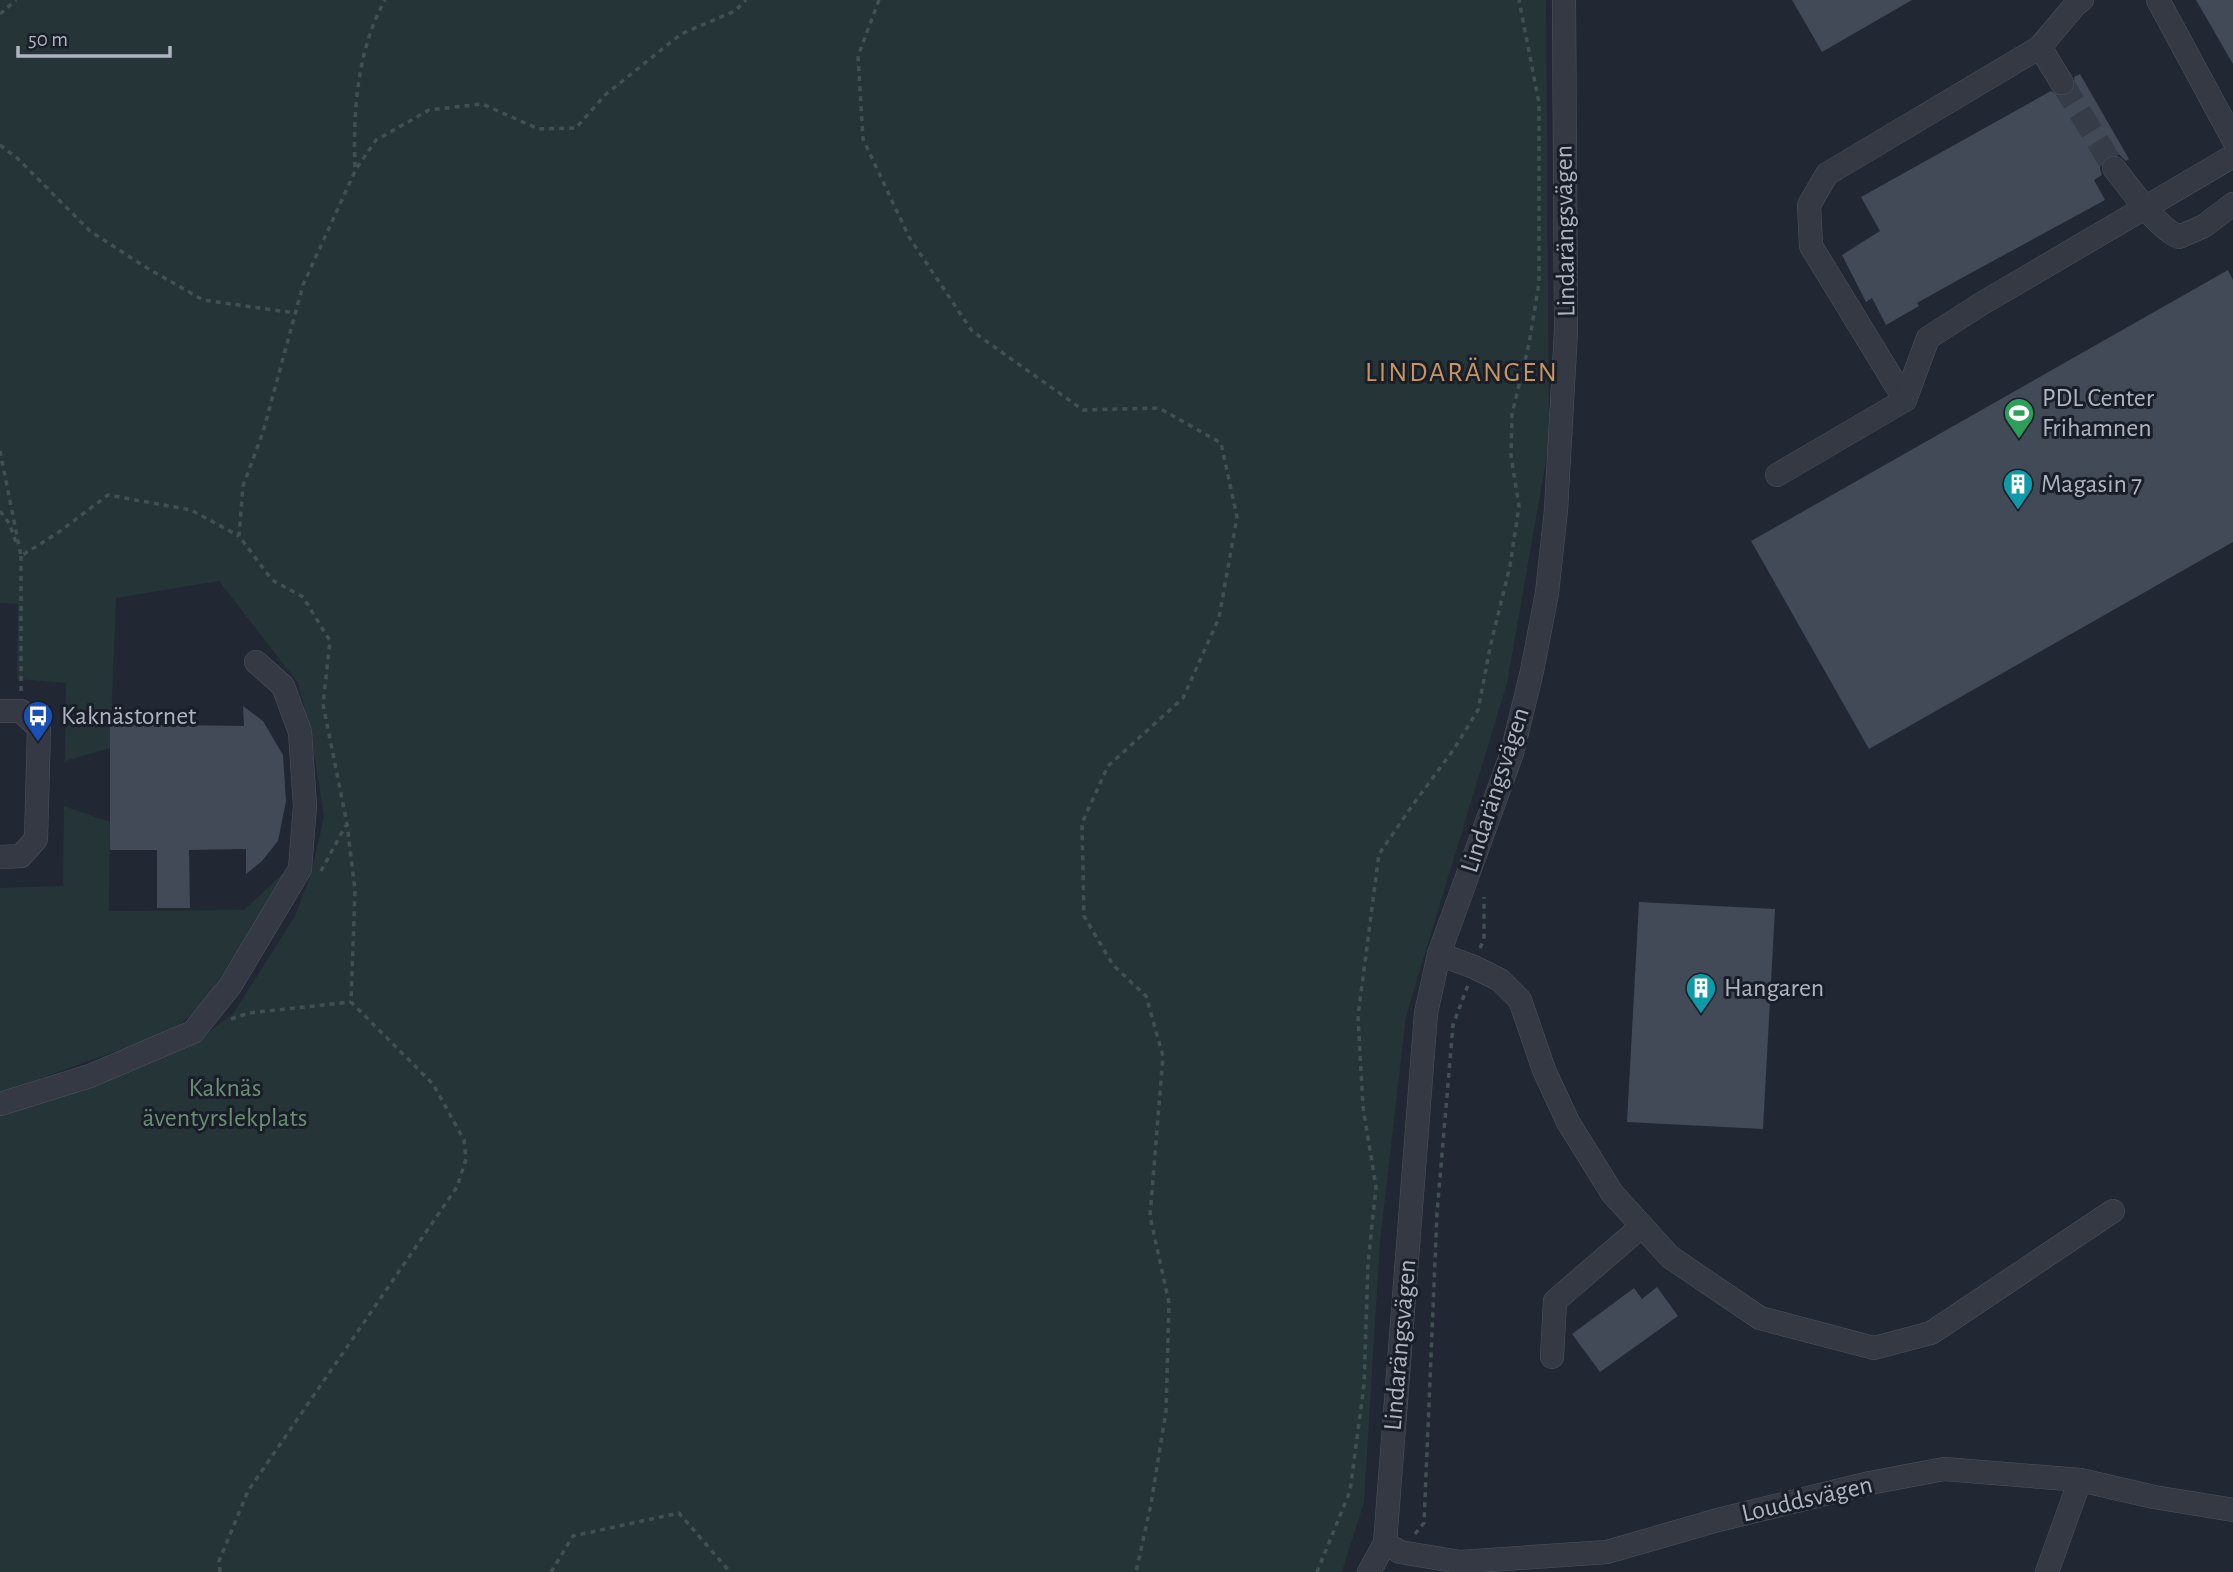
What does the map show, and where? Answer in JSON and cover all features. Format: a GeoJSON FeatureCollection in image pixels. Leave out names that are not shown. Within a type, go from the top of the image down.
{"type":"FeatureCollection","features":[{"type":"Feature","properties":{"kind":"street","name":"Lindarängsvägen"},"geometry":{"type":"LineString","coordinates":[[1368,1572],[1393,1548],[1426,1013],[1439,954],[1512,753],[1547,593],[1556,510],[1566,331],[1564,0]]}},
{"type":"Feature","properties":{"kind":"street"},"geometry":{"type":"LineString","coordinates":[[1905,400],[1811,246],[1809,205],[1827,174],[2040,47],[2082,0]]}},
{"type":"Feature","properties":{"kind":"street"},"geometry":{"type":"LineString","coordinates":[[2158,0],[2233,139]]}},
{"type":"Feature","properties":{"kind":"street"},"geometry":{"type":"LineString","coordinates":[[2040,47],[2062,83]]}},
{"type":"Feature","properties":{"kind":"street"},"geometry":{"type":"LineString","coordinates":[[1777,475],[1905,400],[1928,338],[2233,156]]}},
{"type":"Feature","properties":{"kind":"street"},"geometry":{"type":"LineString","coordinates":[[2114,169],[2160,224],[2169,233],[2179,237],[2204,226],[2233,204]]}},
{"type":"Feature","properties":{"kind":"street"},"geometry":{"type":"LineString","coordinates":[[0,1104],[90,1076],[193,1032],[230,986],[300,869],[305,806],[300,732],[283,686],[257,662]]}},
{"type":"Feature","properties":{"kind":"street"},"geometry":{"type":"LineString","coordinates":[[0,856],[21,856],[36,838],[39,728],[11,711]]}},
{"type":"Feature","properties":{"kind":"street"},"geometry":{"type":"LineString","coordinates":[[1439,954],[1500,980],[1520,1000],[1544,1070],[1568,1122],[1612,1194],[1671,1257],[1760,1318],[1874,1348],[1931,1334],[2113,1210]]}},
{"type":"Feature","properties":{"kind":"street"},"geometry":{"type":"LineString","coordinates":[[1552,1357],[1555,1301],[1642,1226]]}},
{"type":"Feature","properties":{"kind":"street","name":"Louddsvägen"},"geometry":{"type":"LineString","coordinates":[[1393,1548],[1460,1562],[1607,1552],[1718,1520],[1870,1483],[1944,1469],[2080,1480],[2154,1497],[2233,1510]]}},
{"type":"Feature","properties":{"kind":"street"},"geometry":{"type":"LineString","coordinates":[[2047,1572],[2080,1480]]}},
{"type":"Feature","properties":{"kind":"path"},"geometry":{"type":"LineString","coordinates":[[0,14],[16,0]]}},
{"type":"Feature","properties":{"kind":"path"},"geometry":{"type":"LineString","coordinates":[[356,169],[354,126],[361,66],[377,15],[385,0]]}},
{"type":"Feature","properties":{"kind":"path"},"geometry":{"type":"LineString","coordinates":[[239,536],[243,485],[263,432],[303,285],[356,169],[376,140],[429,110],[482,104],[539,129],[576,128],[605,96],[681,34],[734,11],[747,0]]}},
{"type":"Feature","properties":{"kind":"path"},"geometry":{"type":"LineString","coordinates":[[879,0],[858,56],[863,139],[909,237],[972,331],[1083,410],[1159,408],[1221,443],[1237,517],[1219,618],[1183,698],[1108,766],[1082,823],[1084,916],[1113,965],[1146,996],[1163,1056],[1150,1216],[1168,1303],[1166,1411],[1151,1504],[1136,1572]]}},
{"type":"Feature","properties":{"kind":"path"},"geometry":{"type":"LineString","coordinates":[[1317,1572],[1350,1492],[1364,1385],[1368,1264],[1376,1187],[1363,1107],[1358,1016],[1379,854],[1454,749],[1478,710],[1510,566],[1519,506],[1511,456],[1511,414],[1529,344],[1539,283],[1539,103],[1519,0]]}},
{"type":"Feature","properties":{"kind":"path"},"geometry":{"type":"LineString","coordinates":[[0,145],[17,158],[90,231],[203,300],[295,313]]}},
{"type":"Feature","properties":{"kind":"path"},"geometry":{"type":"LineString","coordinates":[[0,451],[21,556],[11,711]]}},
{"type":"Feature","properties":{"kind":"path"},"geometry":{"type":"LineString","coordinates":[[21,556],[108,495],[191,510],[239,536],[272,580],[303,597],[330,641],[323,704],[347,824],[355,890],[351,1002],[433,1084],[464,1140],[466,1159],[457,1187],[248,1491],[219,1561],[220,1572]]}},
{"type":"Feature","properties":{"kind":"path"},"geometry":{"type":"LineString","coordinates":[[0,511],[9,523],[21,556]]}},
{"type":"Feature","properties":{"kind":"path","name":"Lindarängsvägen"},"geometry":{"type":"LineString","coordinates":[[1393,1548],[1424,1523],[1437,1213],[1453,1026],[1474,967]]}},
{"type":"Feature","properties":{"kind":"path"},"geometry":{"type":"LineString","coordinates":[[227,1021],[249,1013],[351,1002]]}},
{"type":"Feature","properties":{"kind":"path"},"geometry":{"type":"LineString","coordinates":[[551,1572],[573,1536],[678,1513],[730,1572]]}},
{"type":"Feature","properties":{"kind":"green space","name":"Kaknäs äventyrslekplats"},"geometry":{"type":"Polygon","coordinates":[[[0,0],[1546,0],[1549,444],[1507,683],[1406,1016],[1380,1241],[1364,1502],[1342,1572],[0,1572],[0,1109],[194,1043],[233,1014],[295,916],[311,874],[324,817],[310,728],[298,683],[219,581],[116,598],[110,748],[65,761],[66,683],[17,679],[18,604],[0,603],[0,0]]]}},
{"type":"Feature","properties":{"kind":"green space"},"geometry":{"type":"Polygon","coordinates":[[[64,806],[110,822],[109,911],[244,910],[292,865],[295,867],[207,996],[181,1023],[169,1032],[0,1093],[0,888],[63,886],[64,806]]]}},
{"type":"Feature","properties":{"kind":"building"},"geometry":{"type":"Polygon","coordinates":[[[1792,0],[1912,0],[1822,52],[1792,0]]]}},
{"type":"Feature","properties":{"kind":"building"},"geometry":{"type":"Polygon","coordinates":[[[2196,0],[2233,0],[2233,64],[2196,0]]]}},
{"type":"Feature","properties":{"kind":"building"},"geometry":{"type":"Polygon","coordinates":[[[2080,74],[2129,159],[2126,161],[2120,155],[2113,154],[2101,162],[2102,175],[2094,180],[2105,200],[1917,303],[1919,306],[1886,325],[1872,298],[1866,302],[1842,255],[1880,231],[1861,197],[2051,91],[2062,97],[2069,95],[2075,89],[2074,77],[2080,74]]]}},
{"type":"Feature","properties":{"kind":"building","name":"Magasin 7"},"geometry":{"type":"Polygon","coordinates":[[[2228,270],[2233,280],[2233,542],[1869,749],[1751,541],[2228,270]]]}},
{"type":"Feature","properties":{"kind":"building"},"geometry":{"type":"Polygon","coordinates":[[[243,706],[263,721],[283,755],[286,801],[278,841],[262,861],[246,874],[246,849],[189,850],[190,908],[157,908],[157,850],[110,850],[110,724],[244,726],[243,706]]]}},
{"type":"Feature","properties":{"kind":"building","name":"Hangaren"},"geometry":{"type":"Polygon","coordinates":[[[1639,902],[1775,909],[1763,1129],[1627,1122],[1639,902]]]}},
{"type":"Feature","properties":{"kind":"building"},"geometry":{"type":"Polygon","coordinates":[[[1657,1287],[1678,1316],[1600,1372],[1572,1334],[1634,1288],[1642,1299],[1657,1287]]]}},
{"type":"Feature","properties":{"kind":"tunnel"},"geometry":{"type":"LineString","coordinates":[[2062,83],[2114,168]]}},
{"type":"Feature","properties":{"kind":"place","name":"PDL Center Frihamnen"},"geometry":{"type":"Point","coordinates":[2019,440]}},
{"type":"Feature","properties":{"kind":"place","name":"Magasin 7"},"geometry":{"type":"Point","coordinates":[2018,511]}},
{"type":"Feature","properties":{"kind":"place","name":"Kaknästornet"},"geometry":{"type":"Point","coordinates":[38,743]}},
{"type":"Feature","properties":{"kind":"place","name":"Hangaren"},"geometry":{"type":"Point","coordinates":[1701,1015]}},
{"type":"Feature","properties":{"kind":"district","name":"LINDARÄNGEN"},"geometry":{"type":"Point","coordinates":[1462,373]}}]}
